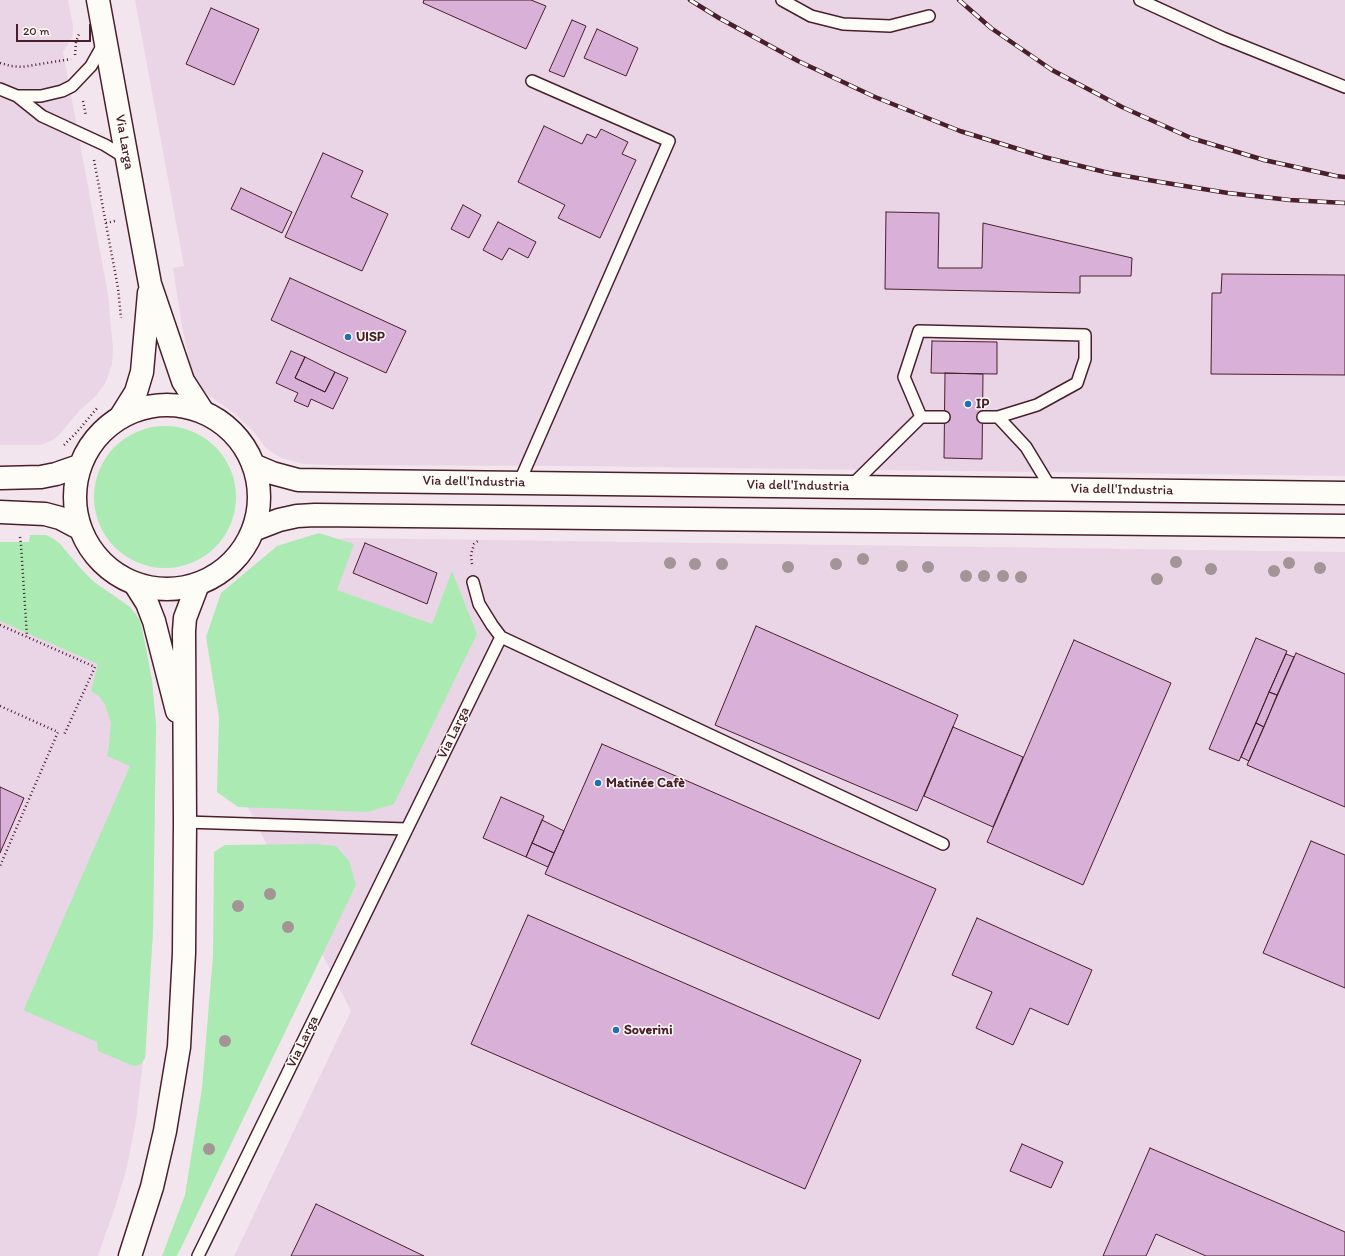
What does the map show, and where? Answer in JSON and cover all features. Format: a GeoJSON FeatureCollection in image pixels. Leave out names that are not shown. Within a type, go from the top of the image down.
{"type":"FeatureCollection","features":[{"type":"Feature","properties":{"kind":"main road","name":"Via Larga"},"geometry":{"type":"LineString","coordinates":[[98,0],[150,284],[183,381],[203,412]]}},
{"type":"Feature","properties":{"kind":"main road","name":"Via Larga"},"geometry":{"type":"LineString","coordinates":[[122,416],[136,392],[142,372],[150,284]]}},
{"type":"Feature","properties":{"kind":"main road"},"geometry":{"type":"LineString","coordinates":[[162,405],[183,406],[203,412],[228,428],[239,439],[247,451],[253,465],[258,481],[259,498],[258,514],[253,530],[244,548],[231,563],[216,575],[198,584],[177,588],[156,588],[135,584],[116,575],[101,562],[88,546],[79,528],[75,513],[74,497],[75,482],[79,466],[89,446],[103,429],[122,416],[141,408],[162,405]]}},
{"type":"Feature","properties":{"kind":"main road","name":"Via dell'Industria"},"geometry":{"type":"LineString","coordinates":[[253,465],[272,473],[298,480],[1345,493]]}},
{"type":"Feature","properties":{"kind":"main road"},"geometry":{"type":"LineString","coordinates":[[0,478],[41,477],[56,474],[79,466]]}},
{"type":"Feature","properties":{"kind":"main road"},"geometry":{"type":"LineString","coordinates":[[0,512],[45,514],[60,518],[79,528]]}},
{"type":"Feature","properties":{"kind":"main road"},"geometry":{"type":"LineString","coordinates":[[253,530],[279,520],[297,516],[1345,526]]}},
{"type":"Feature","properties":{"kind":"main road"},"geometry":{"type":"LineString","coordinates":[[135,584],[148,603],[154,621],[185,745]]}},
{"type":"Feature","properties":{"kind":"main road"},"geometry":{"type":"LineString","coordinates":[[130,1256],[152,1187],[165,1131],[178,1047],[184,953],[185,618],[198,584]]}},
{"type":"Feature","properties":{"kind":"lane"},"geometry":{"type":"LineString","coordinates":[[782,0],[810,16],[843,24],[890,26],[929,16]]}},
{"type":"Feature","properties":{"kind":"lane"},"geometry":{"type":"LineString","coordinates":[[1140,0],[1223,38],[1345,87]]}},
{"type":"Feature","properties":{"kind":"lane"},"geometry":{"type":"LineString","coordinates":[[17,96],[41,96],[62,91],[72,86],[91,66],[105,41]]}},
{"type":"Feature","properties":{"kind":"lane"},"geometry":{"type":"LineString","coordinates":[[519,483],[669,141],[532,82]]}},
{"type":"Feature","properties":{"kind":"lane"},"geometry":{"type":"LineString","coordinates":[[0,89],[17,96],[42,116],[105,145],[127,158]]}},
{"type":"Feature","properties":{"kind":"lane"},"geometry":{"type":"LineString","coordinates":[[921,417],[904,377],[919,331],[1085,335],[1085,359],[1077,383],[1037,405],[998,417],[983,417]]}},
{"type":"Feature","properties":{"kind":"lane"},"geometry":{"type":"LineString","coordinates":[[850,487],[921,417],[944,417]]}},
{"type":"Feature","properties":{"kind":"lane"},"geometry":{"type":"LineString","coordinates":[[998,417],[1026,447],[1052,490]]}},
{"type":"Feature","properties":{"kind":"lane"},"geometry":{"type":"LineString","coordinates":[[473,582],[479,604],[501,637],[943,844]]}},
{"type":"Feature","properties":{"kind":"lane","name":"Via Larga"},"geometry":{"type":"LineString","coordinates":[[198,1256],[501,637]]}},
{"type":"Feature","properties":{"kind":"lane"},"geometry":{"type":"LineString","coordinates":[[185,822],[407,829]]}},
{"type":"Feature","properties":{"kind":"path"},"geometry":{"type":"LineString","coordinates":[[0,63],[22,67],[75,58],[79,28]]}},
{"type":"Feature","properties":{"kind":"path"},"geometry":{"type":"LineString","coordinates":[[82,97],[86,119]]}},
{"type":"Feature","properties":{"kind":"path"},"geometry":{"type":"LineString","coordinates":[[94,158],[118,288],[122,322]]}},
{"type":"Feature","properties":{"kind":"path"},"geometry":{"type":"LineString","coordinates":[[58,449],[77,432],[101,404]]}},
{"type":"Feature","properties":{"kind":"path"},"geometry":{"type":"LineString","coordinates":[[19,533],[26,637]]}},
{"type":"Feature","properties":{"kind":"path"},"geometry":{"type":"LineString","coordinates":[[0,625],[95,667],[64,735]]}},
{"type":"Feature","properties":{"kind":"path"},"geometry":{"type":"LineString","coordinates":[[0,706],[58,732],[0,866]]}},
{"type":"Feature","properties":{"kind":"shaded area"},"geometry":{"type":"Polygon","coordinates":[[[0,0],[68,0],[73,31],[72,38],[63,52],[108,294],[113,348],[112,364],[106,382],[96,396],[80,410],[58,436],[51,441],[40,445],[0,445],[0,0]]]}},
{"type":"Feature","properties":{"kind":"shaded area"},"geometry":{"type":"Polygon","coordinates":[[[135,0],[1345,0],[1345,476],[572,466],[331,465],[303,464],[281,458],[265,447],[254,432],[234,413],[204,392],[192,373],[182,326],[173,268],[184,266],[135,0]]]}},
{"type":"Feature","properties":{"kind":"shaded area"},"geometry":{"type":"Polygon","coordinates":[[[30,535],[46,535],[60,544],[94,582],[122,601],[136,614],[140,620],[152,681],[156,725],[153,931],[145,1058],[143,1061],[136,1120],[127,1167],[98,1256],[0,1256],[0,542],[29,542],[30,535]]]}},
{"type":"Feature","properties":{"kind":"shaded area"},"geometry":{"type":"Polygon","coordinates":[[[348,538],[1345,552],[1345,1256],[234,1256],[351,1011],[222,756],[305,542],[348,538]]]}},
{"type":"Feature","properties":{"kind":"green space"},"geometry":{"type":"Polygon","coordinates":[[[172,426],[199,434],[216,446],[231,470],[235,483],[235,511],[231,524],[216,548],[192,563],[179,567],[158,568],[131,560],[114,548],[99,524],[95,511],[94,490],[102,463],[114,446],[138,431],[151,427],[172,426]]]}},
{"type":"Feature","properties":{"kind":"green space"},"geometry":{"type":"Polygon","coordinates":[[[319,533],[354,544],[337,590],[432,624],[452,571],[477,634],[394,804],[368,812],[238,807],[217,792],[219,717],[206,637],[221,593],[277,546],[319,533]]]}},
{"type":"Feature","properties":{"kind":"green space"},"geometry":{"type":"Polygon","coordinates":[[[30,535],[46,535],[54,539],[94,582],[130,607],[140,620],[146,648],[152,681],[156,725],[153,931],[145,1058],[141,1064],[136,1066],[98,1051],[97,1042],[25,1011],[24,1009],[130,766],[107,756],[111,723],[105,705],[100,697],[91,691],[98,664],[0,621],[0,542],[29,542],[30,535]]]}},
{"type":"Feature","properties":{"kind":"green space"},"geometry":{"type":"Polygon","coordinates":[[[316,844],[336,846],[349,861],[356,885],[177,1256],[162,1256],[185,1195],[202,1088],[213,955],[214,852],[225,845],[316,844]]]}},
{"type":"Feature","properties":{"kind":"building"},"geometry":{"type":"Polygon","coordinates":[[[424,0],[531,0],[546,6],[526,49],[423,3],[424,0]]]}},
{"type":"Feature","properties":{"kind":"building"},"geometry":{"type":"Polygon","coordinates":[[[211,8],[259,29],[234,85],[186,64],[211,8]]]}},
{"type":"Feature","properties":{"kind":"building"},"geometry":{"type":"Polygon","coordinates":[[[572,20],[586,26],[564,77],[549,71],[572,20]]]}},
{"type":"Feature","properties":{"kind":"building"},"geometry":{"type":"Polygon","coordinates":[[[597,29],[638,48],[626,76],[584,58],[597,29]]]}},
{"type":"Feature","properties":{"kind":"building"},"geometry":{"type":"Polygon","coordinates":[[[544,126],[582,144],[587,134],[596,138],[601,129],[628,142],[622,154],[636,160],[600,238],[558,218],[565,205],[518,182],[544,126]]]}},
{"type":"Feature","properties":{"kind":"building"},"geometry":{"type":"Polygon","coordinates":[[[323,153],[363,171],[351,197],[388,214],[362,271],[285,237],[323,153]]]}},
{"type":"Feature","properties":{"kind":"building"},"geometry":{"type":"Polygon","coordinates":[[[241,188],[292,212],[282,233],[231,209],[241,188]]]}},
{"type":"Feature","properties":{"kind":"building"},"geometry":{"type":"Polygon","coordinates":[[[463,205],[481,215],[469,238],[451,229],[463,205]]]}},
{"type":"Feature","properties":{"kind":"building"},"geometry":{"type":"Polygon","coordinates":[[[886,212],[939,213],[938,268],[982,268],[983,223],[1132,258],[1131,276],[1080,276],[1080,293],[885,289],[886,212]]]}},
{"type":"Feature","properties":{"kind":"building"},"geometry":{"type":"Polygon","coordinates":[[[498,222],[536,242],[528,258],[509,248],[502,260],[483,250],[498,222]]]}},
{"type":"Feature","properties":{"kind":"building"},"geometry":{"type":"Polygon","coordinates":[[[1222,274],[1345,275],[1345,375],[1211,374],[1212,293],[1221,293],[1222,274]]]}},
{"type":"Feature","properties":{"kind":"building"},"geometry":{"type":"Polygon","coordinates":[[[290,278],[406,331],[386,373],[271,320],[290,278]]]}},
{"type":"Feature","properties":{"kind":"building"},"geometry":{"type":"Polygon","coordinates":[[[932,341],[997,342],[997,374],[931,373],[932,341]]]}},
{"type":"Feature","properties":{"kind":"building"},"geometry":{"type":"Polygon","coordinates":[[[291,351],[305,357],[295,378],[325,392],[335,372],[348,378],[333,409],[311,399],[308,407],[294,401],[298,393],[276,383],[291,351]]]}},
{"type":"Feature","properties":{"kind":"building"},"geometry":{"type":"Polygon","coordinates":[[[305,357],[335,372],[325,392],[295,378],[305,357]]]}},
{"type":"Feature","properties":{"kind":"building"},"geometry":{"type":"Polygon","coordinates":[[[945,373],[983,374],[982,459],[944,458],[945,373]]]}},
{"type":"Feature","properties":{"kind":"building"},"geometry":{"type":"Polygon","coordinates":[[[365,543],[437,573],[427,604],[353,573],[365,543]]]}},
{"type":"Feature","properties":{"kind":"building"},"geometry":{"type":"Polygon","coordinates":[[[756,626],[958,715],[917,811],[715,725],[756,626]]]}},
{"type":"Feature","properties":{"kind":"building"},"geometry":{"type":"Polygon","coordinates":[[[1256,638],[1287,651],[1239,761],[1209,749],[1256,638]]]}},
{"type":"Feature","properties":{"kind":"building"},"geometry":{"type":"Polygon","coordinates":[[[1074,640],[1171,683],[1083,885],[987,842],[1074,640]]]}},
{"type":"Feature","properties":{"kind":"building"},"geometry":{"type":"Polygon","coordinates":[[[1296,653],[1345,674],[1345,807],[1247,765],[1296,653]]]}},
{"type":"Feature","properties":{"kind":"building"},"geometry":{"type":"Polygon","coordinates":[[[1286,654],[1294,657],[1277,695],[1269,692],[1286,654]]]}},
{"type":"Feature","properties":{"kind":"building"},"geometry":{"type":"Polygon","coordinates":[[[1269,692],[1277,695],[1264,727],[1256,723],[1269,692]]]}},
{"type":"Feature","properties":{"kind":"building"},"geometry":{"type":"Polygon","coordinates":[[[1256,723],[1264,727],[1249,761],[1241,757],[1256,723]]]}},
{"type":"Feature","properties":{"kind":"building"},"geometry":{"type":"Polygon","coordinates":[[[953,727],[1023,757],[993,827],[924,796],[953,727]]]}},
{"type":"Feature","properties":{"kind":"building"},"geometry":{"type":"Polygon","coordinates":[[[602,744],[936,889],[879,1019],[545,874],[602,744]]]}},
{"type":"Feature","properties":{"kind":"building"},"geometry":{"type":"Polygon","coordinates":[[[0,787],[24,798],[0,853],[0,787]]]}},
{"type":"Feature","properties":{"kind":"building"},"geometry":{"type":"Polygon","coordinates":[[[501,797],[544,816],[526,857],[483,838],[501,797]]]}},
{"type":"Feature","properties":{"kind":"building"},"geometry":{"type":"Polygon","coordinates":[[[542,820],[564,831],[554,853],[532,843],[542,820]]]}},
{"type":"Feature","properties":{"kind":"building"},"geometry":{"type":"Polygon","coordinates":[[[1311,841],[1345,855],[1345,988],[1263,953],[1311,841]]]}},
{"type":"Feature","properties":{"kind":"building"},"geometry":{"type":"Polygon","coordinates":[[[532,843],[554,853],[548,867],[526,857],[532,843]]]}},
{"type":"Feature","properties":{"kind":"building"},"geometry":{"type":"Polygon","coordinates":[[[528,915],[861,1060],[805,1189],[471,1044],[528,915]]]}},
{"type":"Feature","properties":{"kind":"building"},"geometry":{"type":"Polygon","coordinates":[[[977,918],[1092,970],[1068,1025],[1030,1008],[1013,1045],[976,1028],[992,992],[952,975],[977,918]]]}},
{"type":"Feature","properties":{"kind":"building"},"geometry":{"type":"Polygon","coordinates":[[[1022,1144],[1063,1162],[1051,1188],[1010,1171],[1022,1144]]]}},
{"type":"Feature","properties":{"kind":"building"},"geometry":{"type":"Polygon","coordinates":[[[1150,1148],[1345,1232],[1345,1256],[1206,1256],[1156,1234],[1146,1256],[1103,1256],[1150,1148]]]}},
{"type":"Feature","properties":{"kind":"building"},"geometry":{"type":"Polygon","coordinates":[[[316,1204],[424,1256],[291,1256],[316,1204]]]}},
{"type":"Feature","properties":{"kind":"railway"},"geometry":{"type":"LineString","coordinates":[[690,0],[719,18],[798,61],[875,97],[960,131],[1044,157],[1109,173],[1228,193],[1290,200],[1345,203]]}},
{"type":"Feature","properties":{"kind":"railway"},"geometry":{"type":"LineString","coordinates":[[959,0],[991,28],[1052,70],[1122,107],[1191,138],[1264,160],[1345,177]]}},
{"type":"Feature","properties":{"kind":"place","name":"UISP"},"geometry":{"type":"Point","coordinates":[348,337]}},
{"type":"Feature","properties":{"kind":"place","name":"IP"},"geometry":{"type":"Point","coordinates":[968,404]}},
{"type":"Feature","properties":{"kind":"place","name":"Matinée Cafè"},"geometry":{"type":"Point","coordinates":[598,783]}},
{"type":"Feature","properties":{"kind":"place","name":"Soverini"},"geometry":{"type":"Point","coordinates":[616,1030]}}]}
